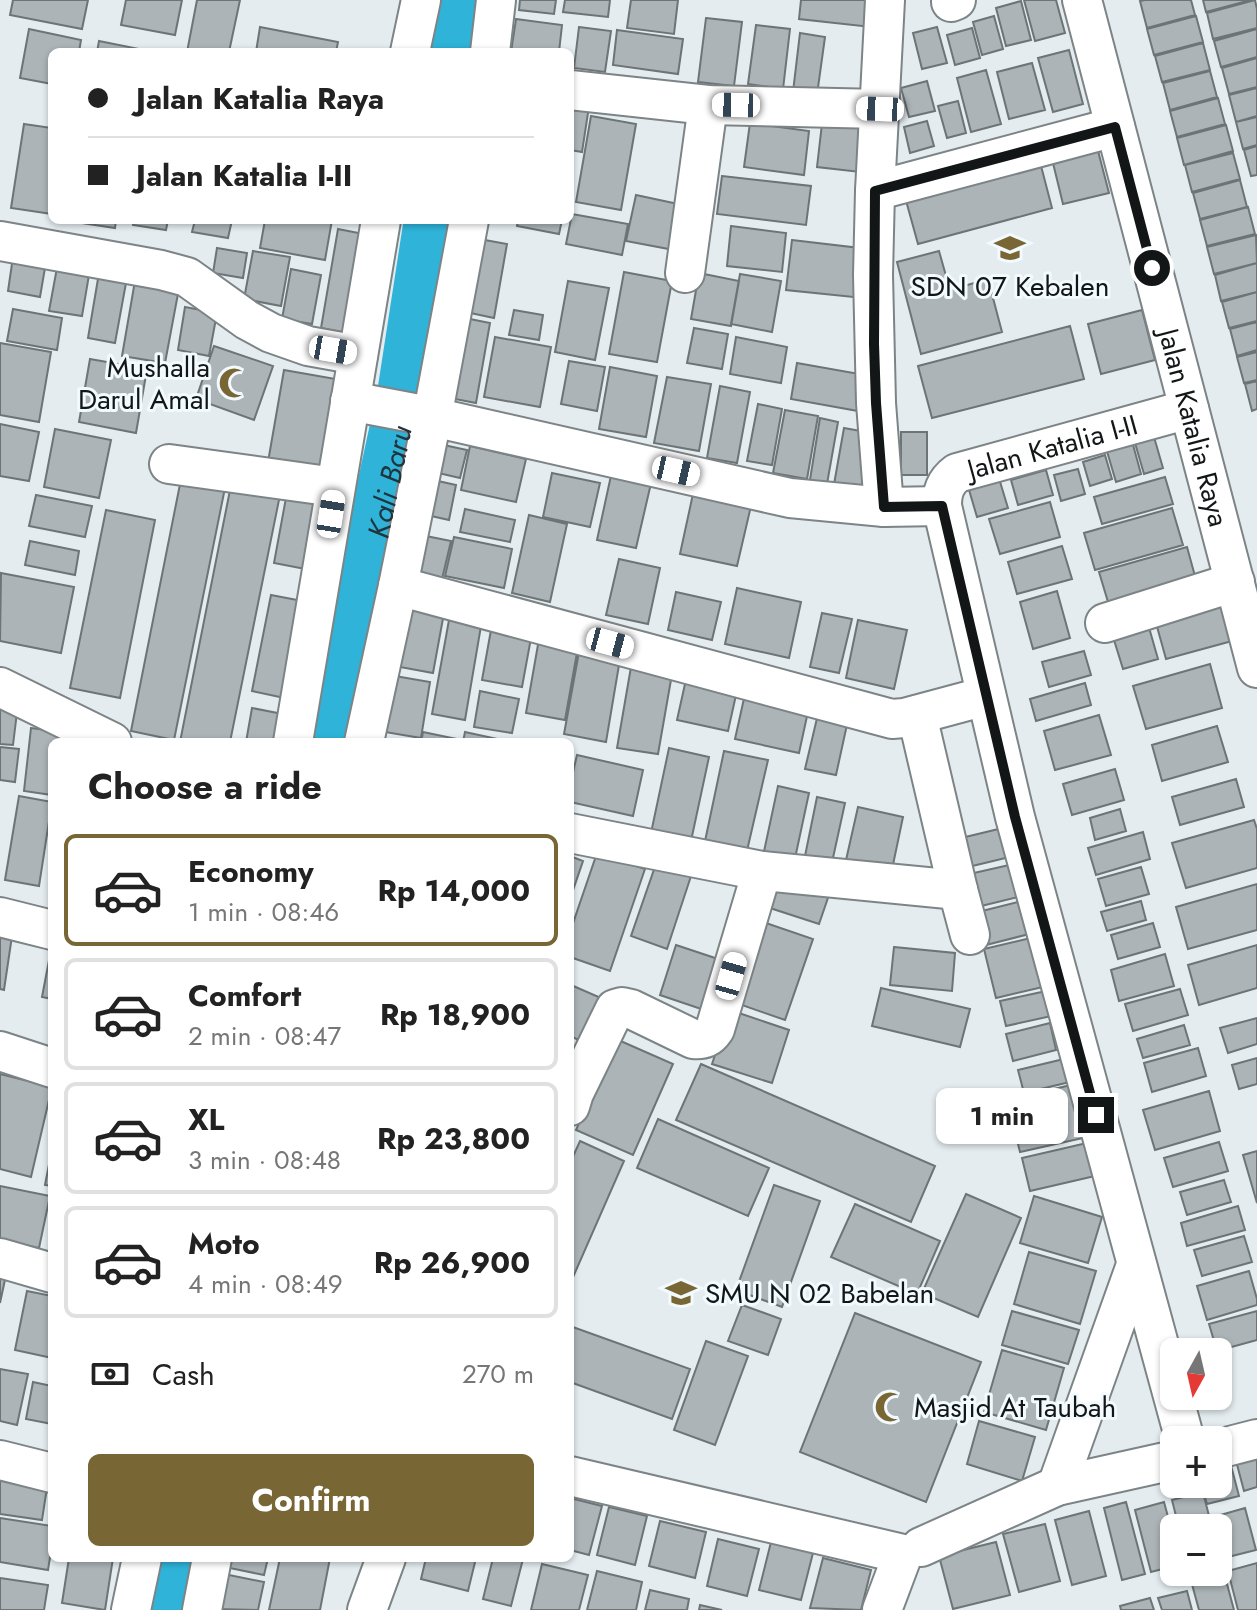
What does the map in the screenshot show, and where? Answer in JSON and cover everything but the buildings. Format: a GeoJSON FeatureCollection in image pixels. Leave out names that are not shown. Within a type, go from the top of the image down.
{"type":"FeatureCollection","features":[{"type":"Feature","properties":{"kind":"street"},"geometry":{"type":"LineString","coordinates":[[411,48],[421,0]]}},
{"type":"Feature","properties":{"kind":"street"},"geometry":{"type":"LineString","coordinates":[[490,48],[496,0]]}},
{"type":"Feature","properties":{"kind":"street"},"geometry":{"type":"LineString","coordinates":[[884,507],[874,359],[875,191],[885,0]]}},
{"type":"Feature","properties":{"kind":"street","name":"Jalan Katalia Raya"},"geometry":{"type":"LineString","coordinates":[[1082,0],[1257,668]]}},
{"type":"Feature","properties":{"kind":"street"},"geometry":{"type":"LineString","coordinates":[[574,90],[708,105],[880,109]]}},
{"type":"Feature","properties":{"kind":"street"},"geometry":{"type":"LineString","coordinates":[[685,273],[708,105]]}},
{"type":"Feature","properties":{"kind":"street"},"geometry":{"type":"LineString","coordinates":[[875,191],[1115,127]]}},
{"type":"Feature","properties":{"kind":"street"},"geometry":{"type":"LineString","coordinates":[[294,738],[335,487],[366,404],[358,355],[380,224]]}},
{"type":"Feature","properties":{"kind":"street"},"geometry":{"type":"LineString","coordinates":[[365,738],[398,586],[428,416],[468,224]]}},
{"type":"Feature","properties":{"kind":"street"},"geometry":{"type":"LineString","coordinates":[[0,241],[187,277],[247,320],[271,333],[308,346],[358,355]]}},
{"type":"Feature","properties":{"kind":"street"},"geometry":{"type":"LineString","coordinates":[[366,404],[790,498],[884,507],[942,506]]}},
{"type":"Feature","properties":{"kind":"street","name":"Jalan Katalia I-II"},"geometry":{"type":"LineString","coordinates":[[1181,1426],[1019,832],[942,506],[943,490],[957,473],[1189,409]]}},
{"type":"Feature","properties":{"kind":"street"},"geometry":{"type":"LineString","coordinates":[[169,464],[335,487]]}},
{"type":"Feature","properties":{"kind":"street"},"geometry":{"type":"LineString","coordinates":[[1105,623],[1235,582]]}},
{"type":"Feature","properties":{"kind":"street"},"geometry":{"type":"LineString","coordinates":[[398,586],[892,719],[986,696]]}},
{"type":"Feature","properties":{"kind":"street"},"geometry":{"type":"LineString","coordinates":[[0,687],[104,738]]}},
{"type":"Feature","properties":{"kind":"street"},"geometry":{"type":"LineString","coordinates":[[917,715],[970,935]]}},
{"type":"Feature","properties":{"kind":"street"},"geometry":{"type":"LineString","coordinates":[[574,834],[762,871],[958,890]]}},
{"type":"Feature","properties":{"kind":"street"},"geometry":{"type":"LineString","coordinates":[[574,1093],[615,1009],[631,1009],[693,1039],[710,1036],[715,1029],[762,871]]}},
{"type":"Feature","properties":{"kind":"street"},"geometry":{"type":"LineString","coordinates":[[0,917],[48,929]]}},
{"type":"Feature","properties":{"kind":"street"},"geometry":{"type":"LineString","coordinates":[[0,1051],[48,1067]]}},
{"type":"Feature","properties":{"kind":"street"},"geometry":{"type":"LineString","coordinates":[[0,1258],[48,1272]]}},
{"type":"Feature","properties":{"kind":"street"},"geometry":{"type":"LineString","coordinates":[[1057,1486],[1136,1265]]}},
{"type":"Feature","properties":{"kind":"street"},"geometry":{"type":"LineString","coordinates":[[1232,1445],[1257,1439]]}},
{"type":"Feature","properties":{"kind":"street"},"geometry":{"type":"LineString","coordinates":[[0,1460],[48,1472]]}},
{"type":"Feature","properties":{"kind":"street"},"geometry":{"type":"LineString","coordinates":[[921,1547],[1057,1486],[1160,1463]]}},
{"type":"Feature","properties":{"kind":"street"},"geometry":{"type":"LineString","coordinates":[[574,1477],[903,1554],[882,1610]]}},
{"type":"Feature","properties":{"kind":"street"},"geometry":{"type":"LineString","coordinates":[[131,1610],[141,1562]]}},
{"type":"Feature","properties":{"kind":"street"},"geometry":{"type":"LineString","coordinates":[[202,1610],[211,1562]]}},
{"type":"Feature","properties":{"kind":"street"},"geometry":{"type":"LineString","coordinates":[[367,1610],[385,1562]]}},
{"type":"Feature","properties":{"kind":"waterway","name":"Kali Baru"},"geometry":{"type":"LineString","coordinates":[[463,48],[470,0]]}},
{"type":"Feature","properties":{"kind":"waterway","name":"Kali Baru"},"geometry":{"type":"LineString","coordinates":[[335,738],[409,395],[435,224]]}},
{"type":"Feature","properties":{"kind":"waterway","name":"Kali Baru"},"geometry":{"type":"LineString","coordinates":[[164,1610],[173,1562]]}},
{"type":"Feature","properties":{"kind":"place","name":"SDN 07 Kebalen"},"geometry":{"type":"Point","coordinates":[1010,248]}},
{"type":"Feature","properties":{"kind":"place","name":"Mushalla Darul Amal"},"geometry":{"type":"Point","coordinates":[234,383]}},
{"type":"Feature","properties":{"kind":"place","name":"SMU N 02 Babelan"},"geometry":{"type":"Point","coordinates":[681,1293]}},
{"type":"Feature","properties":{"kind":"place","name":"Masjid At Taubah"},"geometry":{"type":"Point","coordinates":[890,1407]}},
{"type":"Feature","properties":{"kind":"route"},"geometry":{"type":"LineString","coordinates":[[1096,1115],[1015,817],[942,506],[884,507],[874,344],[875,191],[1115,127],[1152,268]]}}]}
